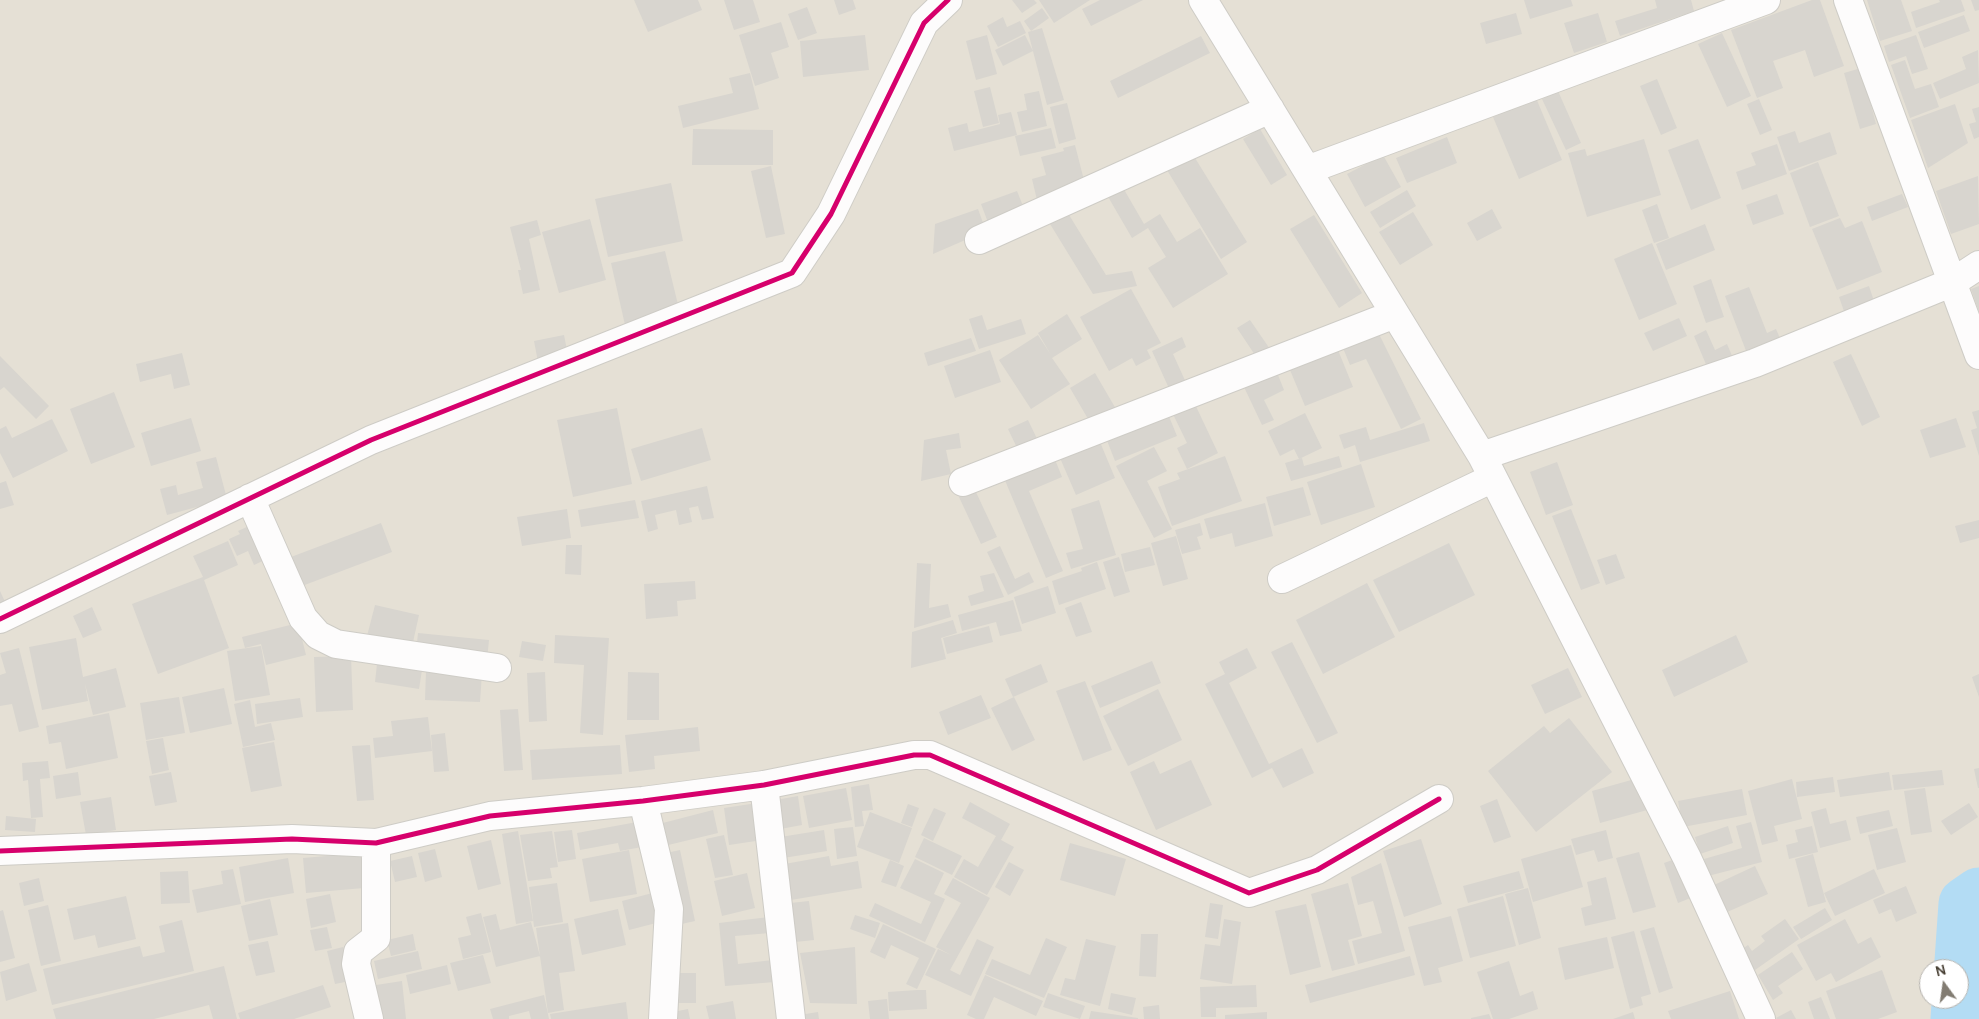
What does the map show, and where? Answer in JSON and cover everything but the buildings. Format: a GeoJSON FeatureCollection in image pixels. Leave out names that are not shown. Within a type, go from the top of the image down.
{"type":"FeatureCollection","features":[{"type":"Feature","properties":{"kind":"street"},"geometry":{"type":"LineString","coordinates":[[0,618],[371,440],[792,273],[831,214],[924,23],[948,0]]}},
{"type":"Feature","properties":{"kind":"street"},"geometry":{"type":"LineString","coordinates":[[1203,0],[1487,467],[1686,858],[1761,1019]]}},
{"type":"Feature","properties":{"kind":"street"},"geometry":{"type":"LineString","coordinates":[[1307,170],[1766,0]]}},
{"type":"Feature","properties":{"kind":"street"},"geometry":{"type":"LineString","coordinates":[[1848,0],[1979,355]]}},
{"type":"Feature","properties":{"kind":"street"},"geometry":{"type":"LineString","coordinates":[[979,240],[1270,109]]}},
{"type":"Feature","properties":{"kind":"street"},"geometry":{"type":"LineString","coordinates":[[1282,579],[1487,467],[1755,363],[1953,282],[1979,265]]}},
{"type":"Feature","properties":{"kind":"street"},"geometry":{"type":"LineString","coordinates":[[963,482],[1395,314]]}},
{"type":"Feature","properties":{"kind":"street"},"geometry":{"type":"LineString","coordinates":[[250,498],[304,618],[318,635],[336,644],[497,668]]}},
{"type":"Feature","properties":{"kind":"street"},"geometry":{"type":"LineString","coordinates":[[0,851],[292,839],[376,843],[490,816],[643,801],[764,785],[914,755],[930,755],[1249,893],[1317,870],[1439,799]]}},
{"type":"Feature","properties":{"kind":"street"},"geometry":{"type":"LineString","coordinates":[[764,785],[791,1019]]}},
{"type":"Feature","properties":{"kind":"street"},"geometry":{"type":"LineString","coordinates":[[643,801],[669,909],[663,1019]]}},
{"type":"Feature","properties":{"kind":"street"},"geometry":{"type":"LineString","coordinates":[[369,1019],[356,964],[358,952],[376,938],[376,843]]}},
{"type":"Feature","properties":{"kind":"shaded area"},"geometry":{"type":"Polygon","coordinates":[[[0,0],[1979,0],[1979,1019],[0,1019],[0,0]]]}},
{"type":"Feature","properties":{"kind":"waterway"},"geometry":{"type":"LineString","coordinates":[[1958,1019],[1966,904],[1979,895]]}},
{"type":"Feature","properties":{"kind":"cycle path"},"geometry":{"type":"LineString","coordinates":[[0,619],[371,440],[792,273],[831,214],[924,23],[948,0]]}},
{"type":"Feature","properties":{"kind":"cycle path"},"geometry":{"type":"LineString","coordinates":[[0,851],[292,839],[376,843],[490,816],[643,801],[764,785],[914,755],[930,755],[1249,893],[1317,870],[1439,799]]}}]}
